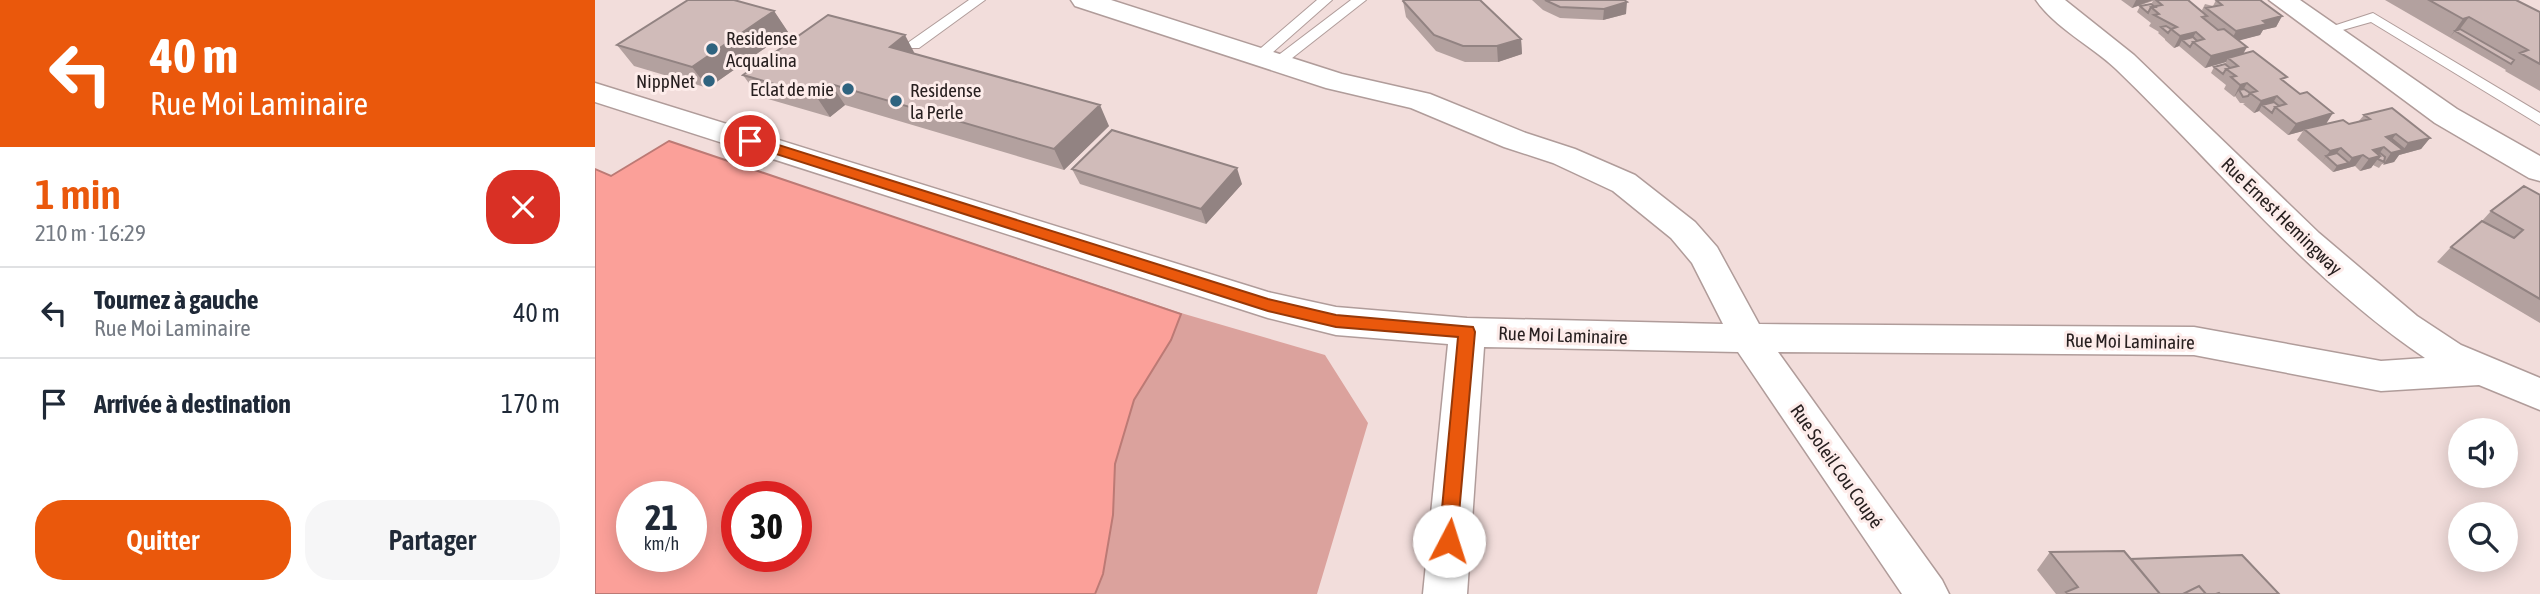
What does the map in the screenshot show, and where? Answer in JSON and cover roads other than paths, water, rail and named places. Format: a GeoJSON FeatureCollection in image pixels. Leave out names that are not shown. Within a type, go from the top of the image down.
{"type":"FeatureCollection","features":[{"type":"Feature","properties":{"kind":"street","name":"Rue Soleil Cou Coupé"},"geometry":{"type":"LineString","coordinates":[[1084,0],[1336,82],[1420,101],[1575,160],[1624,183],[1683,230],[1705,256],[1748,338],[1927,594]]}},
{"type":"Feature","properties":{"kind":"street","name":"Rue Ernest Hemingway"},"geometry":{"type":"LineString","coordinates":[[2049,0],[2124,61],[2307,242],[2364,293],[2425,341],[2479,370],[2540,394]]}},
{"type":"Feature","properties":{"kind":"street"},"geometry":{"type":"LineString","coordinates":[[2282,0],[2446,116],[2540,170]]}},
{"type":"Feature","properties":{"kind":"street","name":"Rue Moi Laminaire"},"geometry":{"type":"LineString","coordinates":[[595,92],[1268,305],[1336,321],[1467,332],[1748,338],[2194,341],[2381,376],[2479,370]]}},
{"type":"Feature","properties":{"kind":"street"},"geometry":{"type":"LineString","coordinates":[[1445,594],[1467,332]]}},
{"type":"Feature","properties":{"kind":"lane"},"geometry":{"type":"LineString","coordinates":[[914,45],[978,0]]}},
{"type":"Feature","properties":{"kind":"lane"},"geometry":{"type":"LineString","coordinates":[[1268,60],[1325,0]]}},
{"type":"Feature","properties":{"kind":"lane"},"geometry":{"type":"LineString","coordinates":[[1268,60],[1359,0]]}},
{"type":"Feature","properties":{"kind":"lane"},"geometry":{"type":"LineString","coordinates":[[2325,31],[2373,17],[2540,120]]}},
{"type":"Feature","properties":{"kind":"place","name":"Residense Acqualina"},"geometry":{"type":"Point","coordinates":[712,49]}},
{"type":"Feature","properties":{"kind":"place","name":"NippNet"},"geometry":{"type":"Point","coordinates":[709,81]}},
{"type":"Feature","properties":{"kind":"place","name":"Eclat de mie"},"geometry":{"type":"Point","coordinates":[848,89]}},
{"type":"Feature","properties":{"kind":"place","name":"Residense la Perle"},"geometry":{"type":"Point","coordinates":[896,101]}}]}
